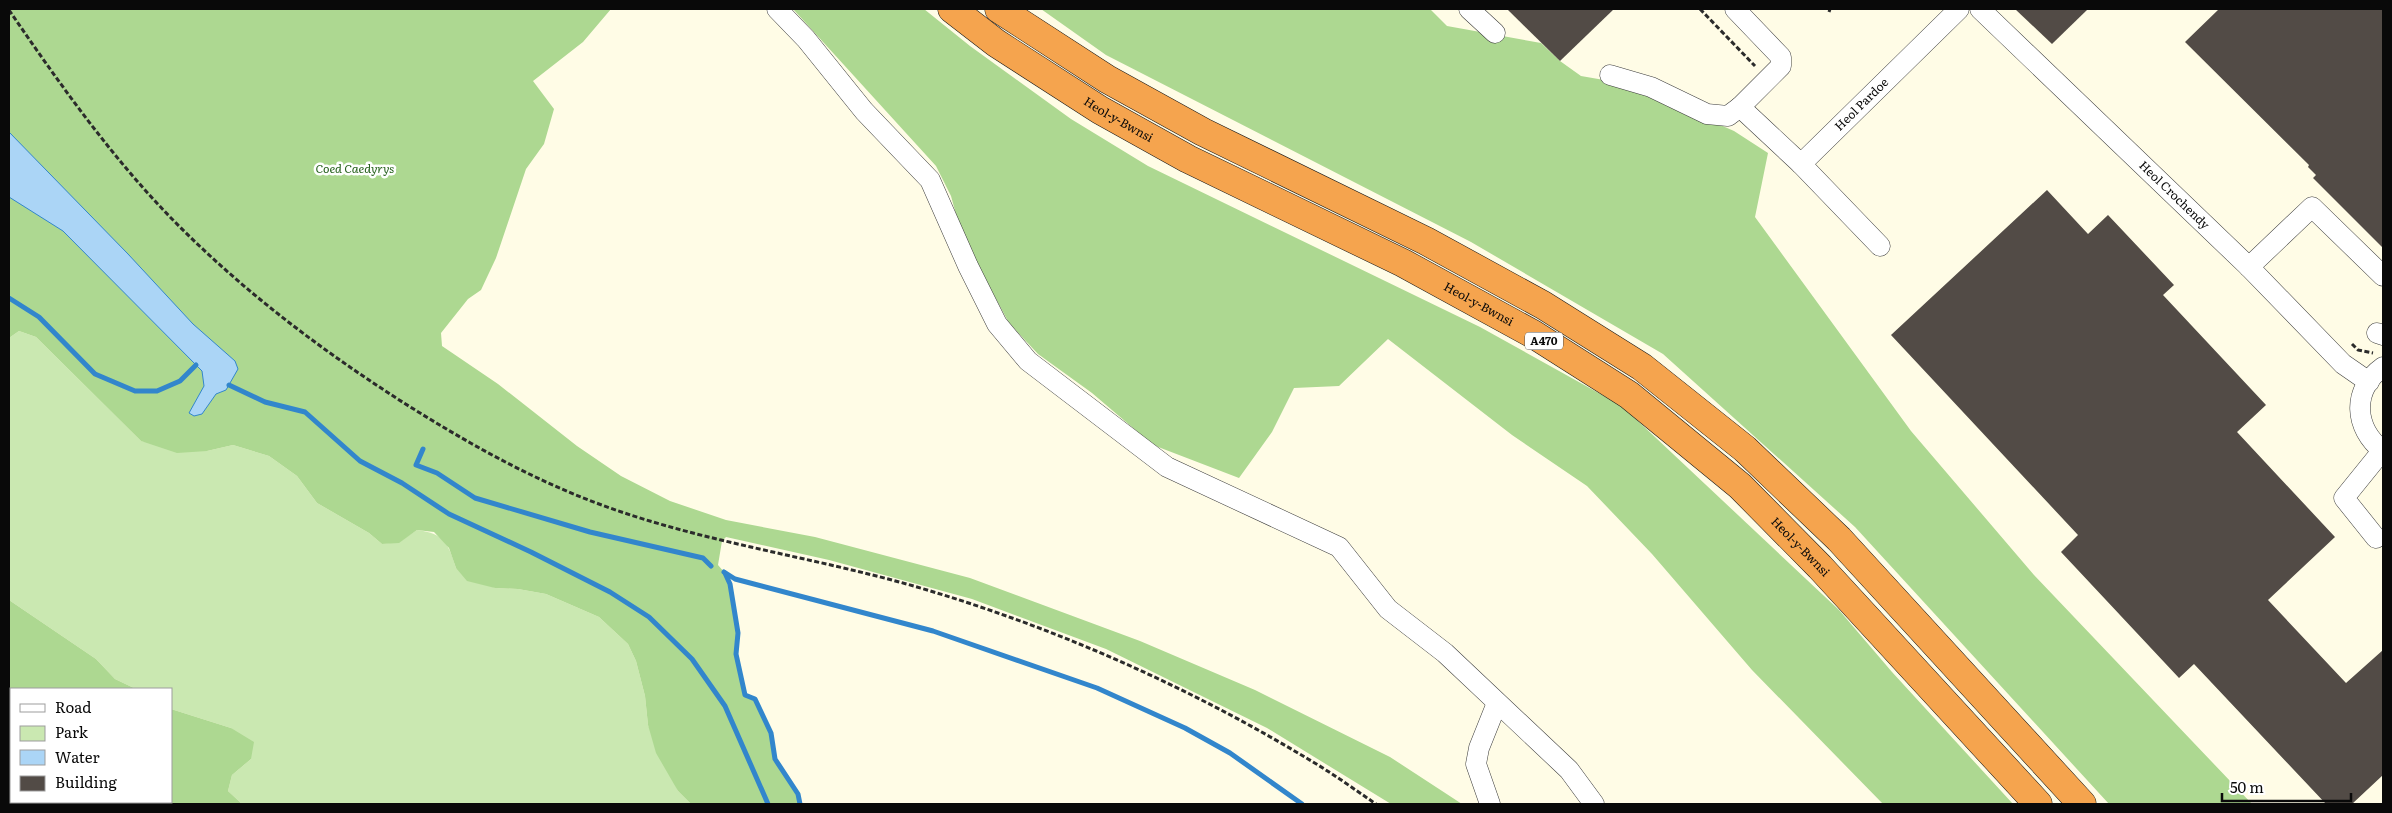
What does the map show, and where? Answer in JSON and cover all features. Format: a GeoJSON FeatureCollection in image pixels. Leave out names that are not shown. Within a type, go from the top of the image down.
{"type":"FeatureCollection","features":[{"type":"Feature","properties":{"kind":"highway","name":"Heol-y-Bwnsi"},"geometry":{"type":"LineString","coordinates":[[952,9],[996,43],[1100,110],[1188,159],[1403,263],[1533,334],[1628,395],[1740,486],[1820,567],[2038,804]]}},
{"type":"Feature","properties":{"kind":"highway","name":"A470"},"geometry":{"type":"LineString","coordinates":[[999,9],[1107,79],[1202,132],[1434,245],[1543,304],[1642,367],[1745,449],[1839,539],[2082,804]]}},
{"type":"Feature","properties":{"kind":"street"},"geometry":{"type":"LineString","coordinates":[[777,9],[806,39],[864,110],[930,180],[968,266],[997,324],[1028,361],[1167,467],[1339,547],[1388,609],[1445,654],[1569,770],[1594,804]]}},
{"type":"Feature","properties":{"kind":"street"},"geometry":{"type":"LineString","coordinates":[[1469,9],[1495,33]]}},
{"type":"Feature","properties":{"kind":"street"},"geometry":{"type":"LineString","coordinates":[[1610,75],[1651,87],[1707,114],[1728,116],[1740,107],[1781,66],[1781,57],[1735,9]]}},
{"type":"Feature","properties":{"kind":"street","name":"Heol Pardoe"},"geometry":{"type":"LineString","coordinates":[[1801,164],[1959,9]]}},
{"type":"Feature","properties":{"kind":"street","name":"Heol Crochendy"},"geometry":{"type":"LineString","coordinates":[[1980,9],[2249,267],[2343,364],[2368,382]]}},
{"type":"Feature","properties":{"kind":"street"},"geometry":{"type":"LineString","coordinates":[[1740,107],[1763,131],[1801,164],[1880,246]]}},
{"type":"Feature","properties":{"kind":"street"},"geometry":{"type":"LineString","coordinates":[[2249,267],[2312,207],[2383,276]]}},
{"type":"Feature","properties":{"kind":"street"},"geometry":{"type":"LineString","coordinates":[[2376,538],[2344,498],[2383,451],[2373,443],[2365,431],[2360,416],[2360,401],[2368,382],[2381,361]]}},
{"type":"Feature","properties":{"kind":"street"},"geometry":{"type":"LineString","coordinates":[[1490,804],[1476,764],[1479,748],[1497,703]]}},
{"type":"Feature","properties":{"kind":"path"},"geometry":{"type":"LineString","coordinates":[[1700,9],[1768,79]]}},
{"type":"Feature","properties":{"kind":"path"},"geometry":{"type":"LineString","coordinates":[[9,10],[37,51],[119,160],[174,221],[220,264],[291,326],[359,374],[492,456],[508,465],[597,504],[682,532],[868,574],[938,593],[1070,639],[1234,716],[1312,761],[1376,804]]}},
{"type":"Feature","properties":{"kind":"path"},"geometry":{"type":"LineString","coordinates":[[2351,344],[2358,350],[2381,361]]}},
{"type":"Feature","properties":{"kind":"green space","name":"Coed Caedyrys"},"geometry":{"type":"Polygon","coordinates":[[[9,9],[611,9],[583,42],[533,81],[554,109],[544,144],[526,169],[496,258],[481,290],[468,299],[441,333],[442,346],[498,384],[577,446],[621,476],[670,501],[726,520],[815,537],[970,578],[1140,641],[1255,690],[1390,757],[1462,804],[1391,804],[1267,728],[1106,649],[972,599],[829,560],[726,537],[722,541],[718,565],[730,584],[738,633],[736,654],[745,695],[755,699],[771,733],[775,759],[798,794],[800,804],[691,804],[678,791],[656,753],[648,725],[645,696],[636,661],[628,644],[599,617],[546,594],[518,589],[495,588],[467,581],[456,568],[449,548],[434,532],[417,530],[399,543],[382,544],[369,533],[317,503],[297,476],[269,456],[233,445],[207,451],[177,453],[141,441],[36,337],[19,331],[9,338],[9,9]]]}},
{"type":"Feature","properties":{"kind":"green space"},"geometry":{"type":"Polygon","coordinates":[[[793,9],[924,9],[970,46],[1071,119],[1148,166],[1480,327],[1622,406],[1839,610],[1892,672],[2013,804],[1883,804],[1752,670],[1652,554],[1587,486],[1512,435],[1388,339],[1339,386],[1294,388],[1272,432],[1239,478],[1153,445],[1092,393],[1038,354],[1009,323],[962,236],[951,196],[936,166],[793,9]]]}},
{"type":"Feature","properties":{"kind":"green space"},"geometry":{"type":"Polygon","coordinates":[[[1041,9],[1430,9],[1447,26],[1541,43],[1560,61],[1581,76],[1627,84],[1734,131],[1768,153],[1755,217],[1911,431],[2034,575],[2252,804],[2109,804],[1855,527],[1663,354],[1471,242],[1106,55],[1041,9]]]}},
{"type":"Feature","properties":{"kind":"green space"},"geometry":{"type":"Polygon","coordinates":[[[19,331],[36,337],[141,441],[207,451],[233,445],[269,456],[297,476],[317,503],[369,533],[382,544],[399,542],[417,530],[434,534],[440,537],[448,546],[456,568],[495,588],[518,589],[546,594],[599,617],[628,644],[636,661],[645,696],[648,725],[678,791],[691,804],[242,804],[228,791],[232,775],[251,759],[231,728],[172,709],[172,688],[134,688],[115,679],[96,659],[9,600],[9,338],[19,331]]]}},
{"type":"Feature","properties":{"kind":"green space"},"geometry":{"type":"Polygon","coordinates":[[[9,600],[96,659],[115,679],[134,688],[10,688],[9,716],[9,600]]]}},
{"type":"Feature","properties":{"kind":"green space"},"geometry":{"type":"Polygon","coordinates":[[[172,709],[231,728],[254,742],[251,759],[232,775],[228,791],[242,804],[87,804],[172,803],[172,709]]]}},
{"type":"Feature","properties":{"kind":"water"},"geometry":{"type":"Polygon","coordinates":[[[9,132],[128,254],[193,324],[235,361],[238,369],[226,390],[216,394],[202,414],[194,416],[189,413],[204,386],[202,371],[63,231],[9,197],[9,132]]]}},
{"type":"Feature","properties":{"kind":"building"},"geometry":{"type":"Polygon","coordinates":[[[1507,9],[1614,9],[1560,61],[1507,9]]]}},
{"type":"Feature","properties":{"kind":"building"},"geometry":{"type":"Polygon","coordinates":[[[2015,9],[2088,9],[2052,44],[2015,9]]]}},
{"type":"Feature","properties":{"kind":"building"},"geometry":{"type":"Polygon","coordinates":[[[2219,9],[2383,9],[2383,248],[2313,178],[2316,175],[2308,167],[2309,165],[2185,42],[2219,9]]]}},
{"type":"Feature","properties":{"kind":"building"},"geometry":{"type":"Polygon","coordinates":[[[2047,190],[2088,234],[2108,215],[2174,285],[2163,295],[2266,405],[2237,432],[2335,537],[2268,600],[2346,683],[2383,650],[2383,775],[2352,804],[2326,804],[2194,664],[2179,678],[2061,552],[2078,535],[1891,335],[2047,190]]]}},
{"type":"Feature","properties":{"kind":"waterway"},"geometry":{"type":"LineString","coordinates":[[9,298],[39,317],[95,374],[135,391],[157,391],[180,381],[196,365]]}},
{"type":"Feature","properties":{"kind":"waterway"},"geometry":{"type":"LineString","coordinates":[[229,385],[265,402],[305,412],[360,461],[402,483],[449,514],[531,552],[610,592],[649,617],[692,659],[725,706],[768,804]]}},
{"type":"Feature","properties":{"kind":"waterway"},"geometry":{"type":"LineString","coordinates":[[423,449],[416,465],[437,473],[475,498],[590,532],[703,558],[711,566]]}},
{"type":"Feature","properties":{"kind":"waterway"},"geometry":{"type":"LineString","coordinates":[[724,572],[735,579],[933,631],[1097,688],[1185,728],[1230,753],[1302,804]]}},
{"type":"Feature","properties":{"kind":"waterway"},"geometry":{"type":"LineString","coordinates":[[725,573],[730,584],[738,633],[736,654],[745,695],[755,699],[771,733],[775,759],[798,794],[800,804]]}}]}
